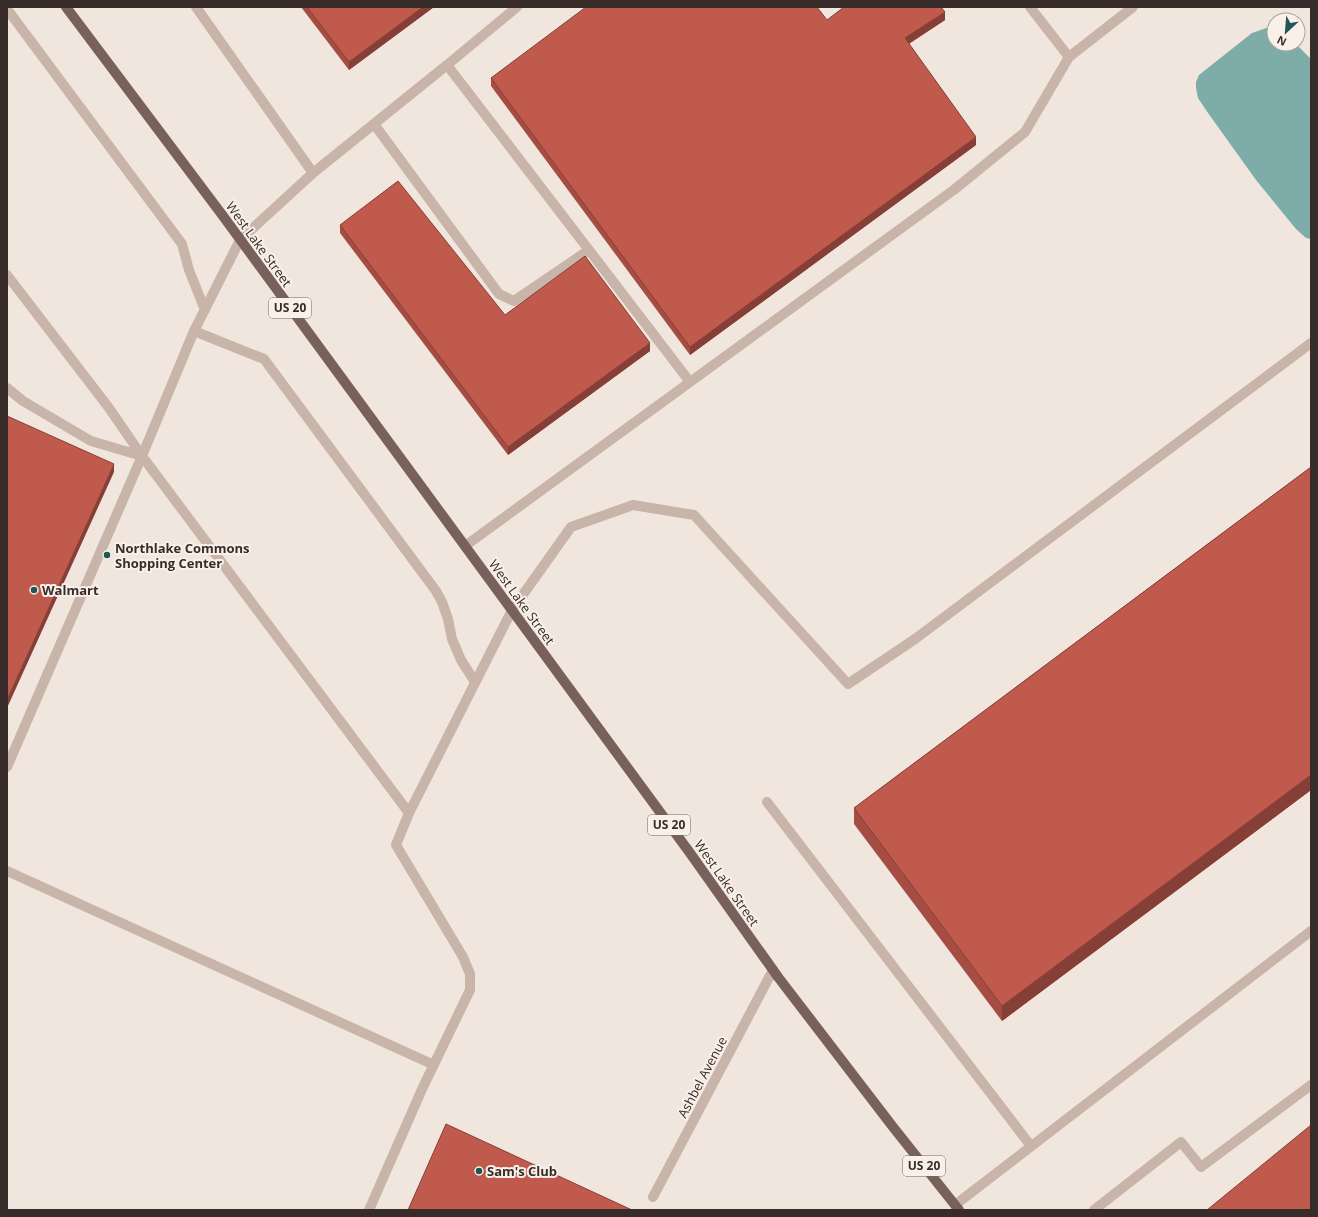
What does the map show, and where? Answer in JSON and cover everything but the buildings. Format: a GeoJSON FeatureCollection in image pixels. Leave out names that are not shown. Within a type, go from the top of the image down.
{"type":"FeatureCollection","features":[{"type":"Feature","properties":{"kind":"main road","name":"West Lake Street"},"geometry":{"type":"LineString","coordinates":[[66,7],[240,240],[465,546],[686,847],[774,970],[884,1115],[957,1207]]}},
{"type":"Feature","properties":{"kind":"street"},"geometry":{"type":"LineString","coordinates":[[196,7],[313,173]]}},
{"type":"Feature","properties":{"kind":"street"},"geometry":{"type":"LineString","coordinates":[[7,767],[142,456],[194,331],[240,240],[313,173],[517,7]]}},
{"type":"Feature","properties":{"kind":"street"},"geometry":{"type":"LineString","coordinates":[[1030,7],[1069,57]]}},
{"type":"Feature","properties":{"kind":"street"},"geometry":{"type":"LineString","coordinates":[[465,546],[956,189],[1025,132],[1069,57],[1133,7]]}},
{"type":"Feature","properties":{"kind":"street"},"geometry":{"type":"LineString","coordinates":[[7,9],[182,244],[189,270],[205,310]]}},
{"type":"Feature","properties":{"kind":"street"},"geometry":{"type":"LineString","coordinates":[[446,65],[690,382]]}},
{"type":"Feature","properties":{"kind":"street"},"geometry":{"type":"LineString","coordinates":[[374,124],[499,294],[514,301],[589,250]]}},
{"type":"Feature","properties":{"kind":"street"},"geometry":{"type":"LineString","coordinates":[[7,276],[109,408],[142,456],[409,813]]}},
{"type":"Feature","properties":{"kind":"street"},"geometry":{"type":"LineString","coordinates":[[194,331],[264,359],[436,591],[448,619],[452,639],[461,660],[475,682]]}},
{"type":"Feature","properties":{"kind":"street"},"geometry":{"type":"LineString","coordinates":[[369,1210],[434,1065],[470,990],[470,974],[454,941],[396,845],[409,813],[512,610],[571,526],[633,505],[694,515],[848,684],[915,639],[1311,343]]}},
{"type":"Feature","properties":{"kind":"street"},"geometry":{"type":"LineString","coordinates":[[7,388],[23,401],[91,441],[142,456]]}},
{"type":"Feature","properties":{"kind":"street"},"geometry":{"type":"LineString","coordinates":[[767,802],[1030,1146]]}},
{"type":"Feature","properties":{"kind":"street"},"geometry":{"type":"LineString","coordinates":[[7,871],[434,1065]]}},
{"type":"Feature","properties":{"kind":"street"},"geometry":{"type":"LineString","coordinates":[[957,1207],[1030,1146],[1311,930]]}},
{"type":"Feature","properties":{"kind":"street","name":"Ashbel Avenue"},"geometry":{"type":"LineString","coordinates":[[653,1197],[774,970]]}},
{"type":"Feature","properties":{"kind":"street"},"geometry":{"type":"LineString","coordinates":[[1094,1210],[1181,1142],[1201,1167],[1311,1085]]}},
{"type":"Feature","properties":{"kind":"water"},"geometry":{"type":"Polygon","coordinates":[[[1266,28],[1266,52],[1304,52],[1311,59],[1311,239],[1306,238],[1296,229],[1256,180],[1198,98],[1196,82],[1199,75],[1252,33],[1266,28]]]}},
{"type":"Feature","properties":{"kind":"place","name":"Northlake Commons Shopping Center"},"geometry":{"type":"Point","coordinates":[107,555]}},
{"type":"Feature","properties":{"kind":"place","name":"Walmart"},"geometry":{"type":"Point","coordinates":[34,590]}},
{"type":"Feature","properties":{"kind":"place","name":"Sam's Club"},"geometry":{"type":"Point","coordinates":[479,1171]}}]}
